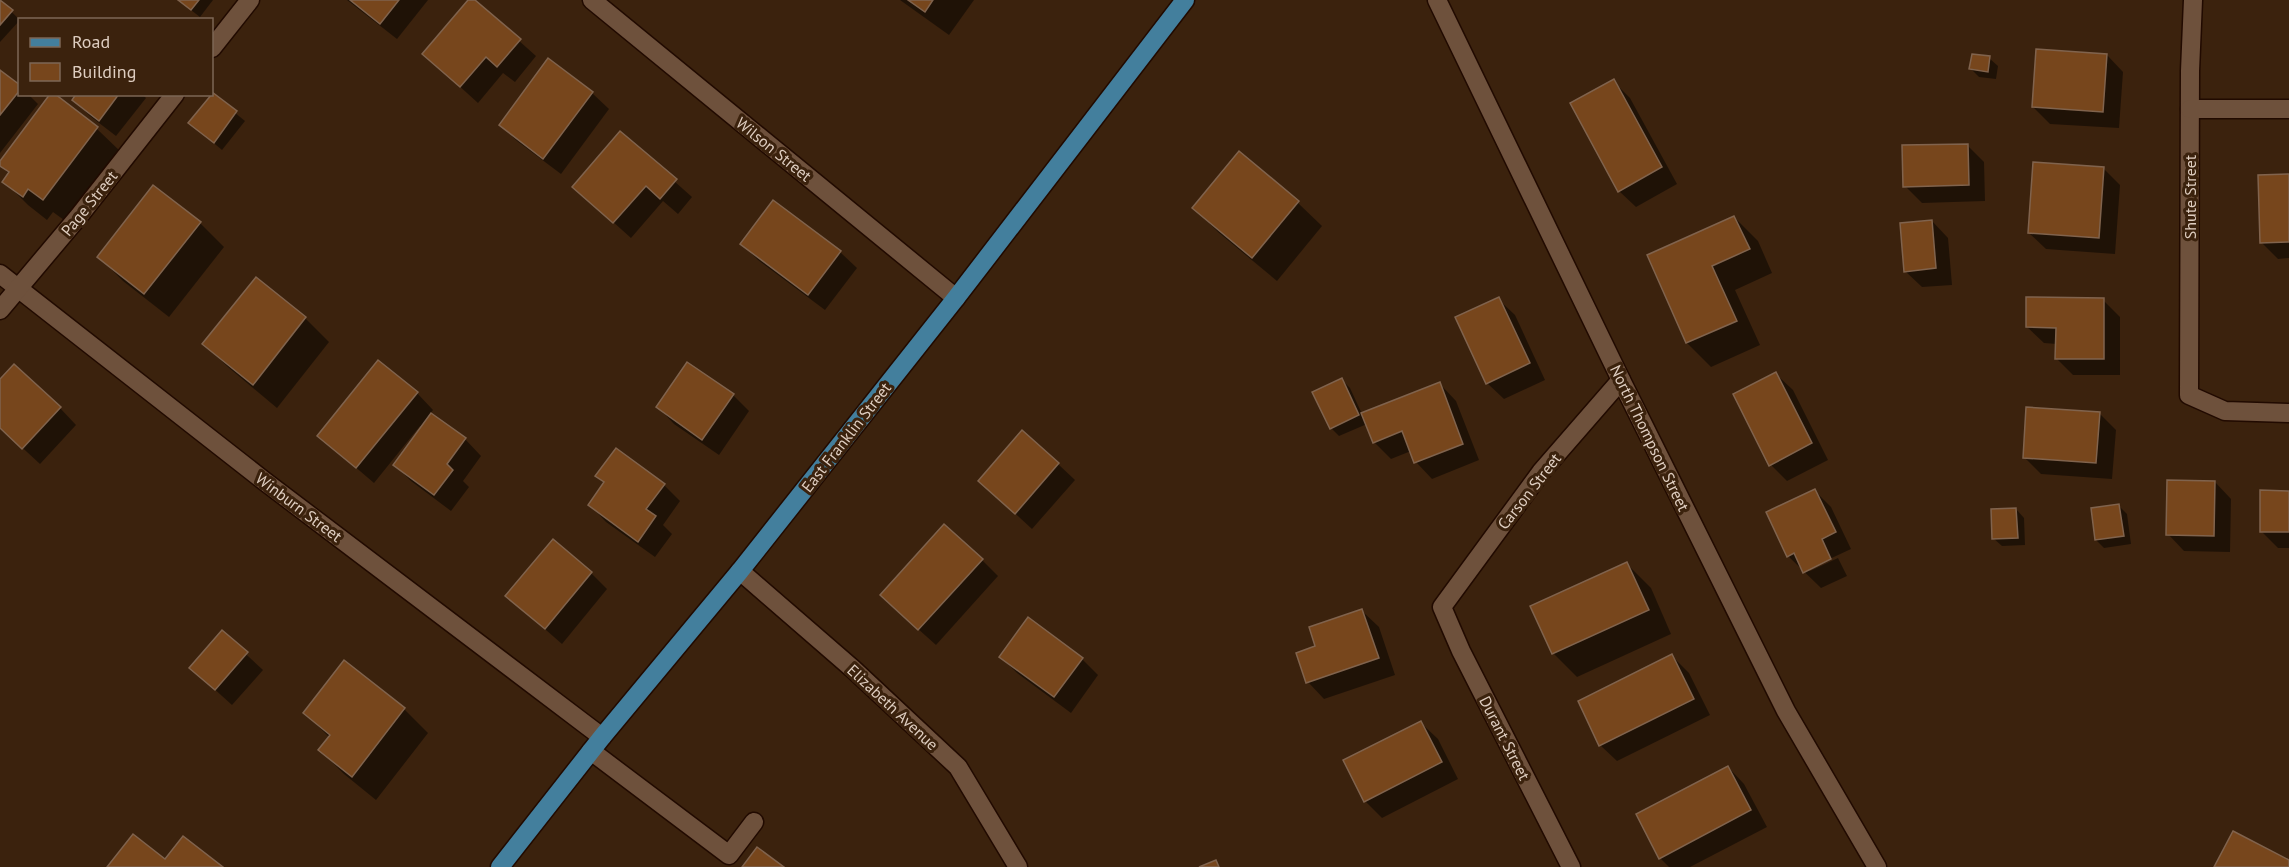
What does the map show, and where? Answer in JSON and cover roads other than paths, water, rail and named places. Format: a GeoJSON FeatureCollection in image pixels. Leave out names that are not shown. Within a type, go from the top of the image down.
{"type":"FeatureCollection","features":[{"type":"Feature","properties":{"kind":"main road","name":"East Franklin Street"},"geometry":{"type":"LineString","coordinates":[[500,867],[596,744],[740,571],[956,298],[1185,0]]}},
{"type":"Feature","properties":{"kind":"street"},"geometry":{"type":"LineString","coordinates":[[213,47],[250,0]]}},
{"type":"Feature","properties":{"kind":"street","name":"Wilson Street"},"geometry":{"type":"LineString","coordinates":[[592,0],[956,298]]}},
{"type":"Feature","properties":{"kind":"street","name":"North Thompson Street"},"geometry":{"type":"LineString","coordinates":[[1437,0],[1621,380],[1786,711],[1877,867]]}},
{"type":"Feature","properties":{"kind":"street","name":"Shute Street"},"geometry":{"type":"LineString","coordinates":[[2193,0],[2190,109],[2189,395],[2225,411],[2289,413]]}},
{"type":"Feature","properties":{"kind":"street","name":"Page Street"},"geometry":{"type":"LineString","coordinates":[[0,310],[173,96]]}},
{"type":"Feature","properties":{"kind":"street"},"geometry":{"type":"LineString","coordinates":[[2190,109],[2289,109]]}},
{"type":"Feature","properties":{"kind":"street","name":"Winburn Street"},"geometry":{"type":"LineString","coordinates":[[0,274],[596,744],[729,855],[754,822]]}},
{"type":"Feature","properties":{"kind":"street","name":"Carson Street"},"geometry":{"type":"LineString","coordinates":[[1442,607],[1541,472],[1621,380]]}},
{"type":"Feature","properties":{"kind":"street","name":"Elizabeth Avenue"},"geometry":{"type":"LineString","coordinates":[[740,571],[853,669],[958,767],[1018,867]]}},
{"type":"Feature","properties":{"kind":"street","name":"Durant Street"},"geometry":{"type":"LineString","coordinates":[[1442,607],[1461,651],[1571,867]]}}]}
